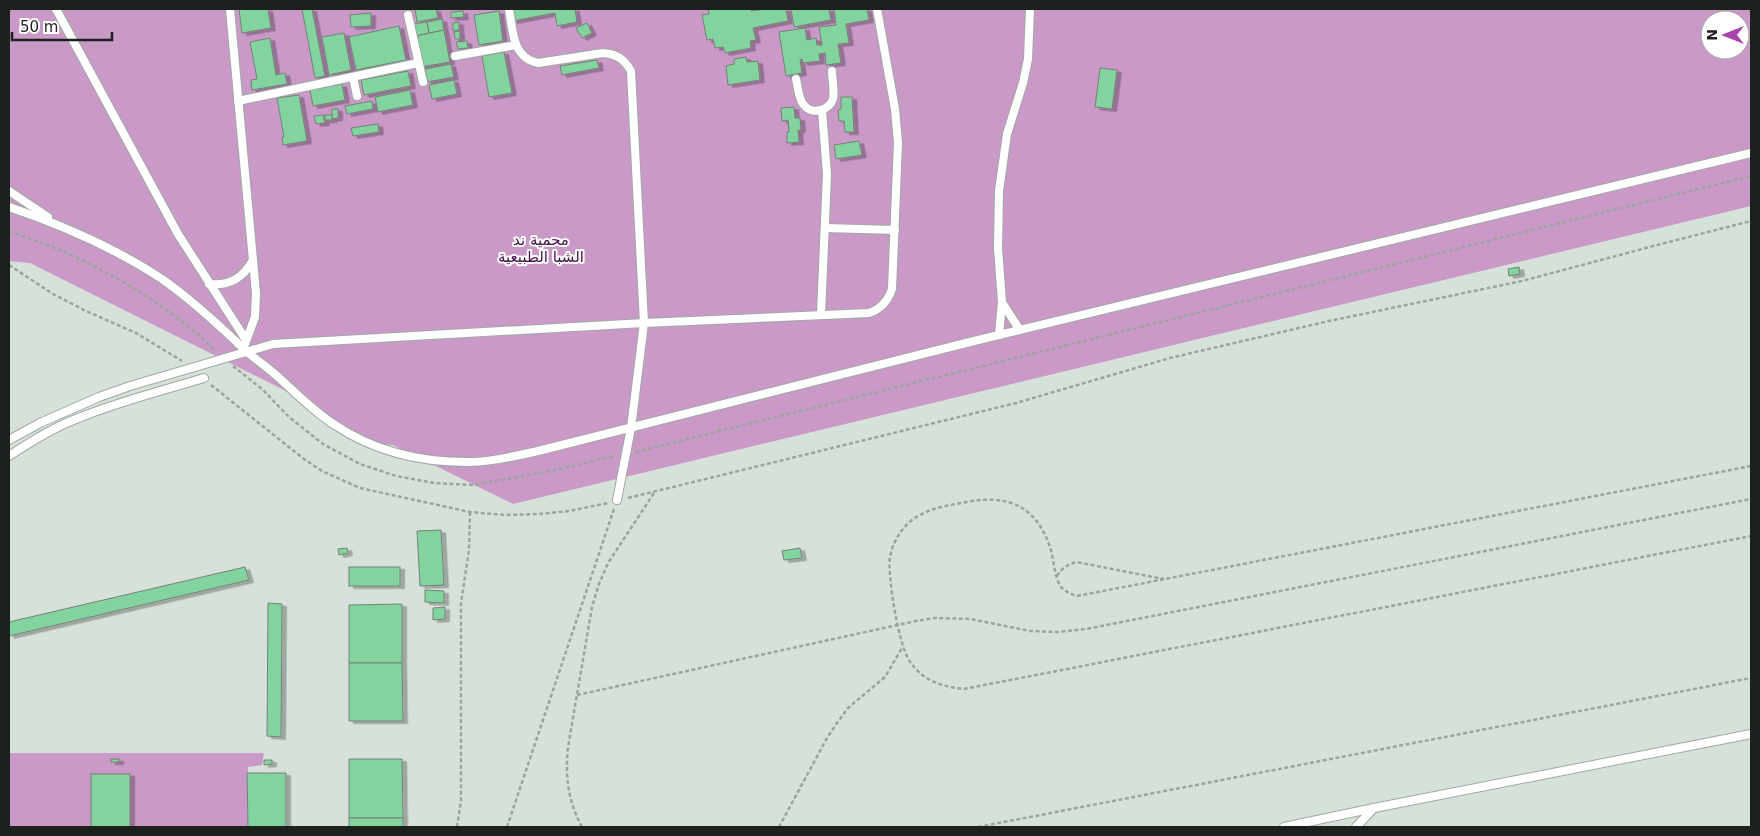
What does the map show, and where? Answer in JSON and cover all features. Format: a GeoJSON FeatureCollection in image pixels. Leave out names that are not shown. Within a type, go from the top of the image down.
{"type":"FeatureCollection","features":[{"type":"Feature","properties":{"kind":"lane"},"geometry":{"type":"LineString","coordinates":[[56,9],[178,234],[245,346]]}},
{"type":"Feature","properties":{"kind":"lane"},"geometry":{"type":"LineString","coordinates":[[230,9],[256,305],[255,317],[245,346]]}},
{"type":"Feature","properties":{"kind":"lane"},"geometry":{"type":"LineString","coordinates":[[509,9],[516,45],[524,58],[530,62],[538,64],[603,53],[620,57],[627,64],[631,72],[644,323],[631,428],[617,500]]}},
{"type":"Feature","properties":{"kind":"lane"},"geometry":{"type":"LineString","coordinates":[[9,440],[47,420],[100,397],[224,358],[245,346],[288,342],[869,313],[876,311],[886,302],[892,289],[898,154],[897,126],[877,9]]}},
{"type":"Feature","properties":{"kind":"lane"},"geometry":{"type":"LineString","coordinates":[[999,335],[1002,302],[998,248],[999,191],[1007,134],[1023,83],[1028,59],[1030,9]]}},
{"type":"Feature","properties":{"kind":"lane"},"geometry":{"type":"LineString","coordinates":[[408,15],[423,82]]}},
{"type":"Feature","properties":{"kind":"lane"},"geometry":{"type":"LineString","coordinates":[[455,56],[516,45]]}},
{"type":"Feature","properties":{"kind":"lane"},"geometry":{"type":"LineString","coordinates":[[238,101],[418,64]]}},
{"type":"Feature","properties":{"kind":"lane"},"geometry":{"type":"LineString","coordinates":[[796,78],[803,105],[809,109],[822,110],[829,106],[833,100],[832,72]]}},
{"type":"Feature","properties":{"kind":"lane"},"geometry":{"type":"LineString","coordinates":[[353,77],[357,96]]}},
{"type":"Feature","properties":{"kind":"lane"},"geometry":{"type":"LineString","coordinates":[[820,315],[827,174],[822,110]]}},
{"type":"Feature","properties":{"kind":"lane"},"geometry":{"type":"LineString","coordinates":[[9,207],[60,225],[112,250],[162,279],[206,313],[335,425],[368,444],[401,455],[435,461],[469,462],[538,451],[999,335],[1751,153]]}},
{"type":"Feature","properties":{"kind":"lane"},"geometry":{"type":"LineString","coordinates":[[9,191],[60,225]]}},
{"type":"Feature","properties":{"kind":"lane"},"geometry":{"type":"LineString","coordinates":[[825,228],[895,230]]}},
{"type":"Feature","properties":{"kind":"lane"},"geometry":{"type":"LineString","coordinates":[[209,284],[231,283],[248,270],[253,260]]}},
{"type":"Feature","properties":{"kind":"lane"},"geometry":{"type":"LineString","coordinates":[[1002,302],[1020,330]]}},
{"type":"Feature","properties":{"kind":"lane"},"geometry":{"type":"LineString","coordinates":[[9,456],[74,419],[204,378]]}},
{"type":"Feature","properties":{"kind":"lane"},"geometry":{"type":"LineString","coordinates":[[1284,827],[1751,734]]}},
{"type":"Feature","properties":{"kind":"lane"},"geometry":{"type":"LineString","coordinates":[[1356,827],[1374,808]]}},
{"type":"Feature","properties":{"kind":"lane"},"geometry":{"type":"LineString","coordinates":[[1296,825],[1308,827]]}},
{"type":"Feature","properties":{"kind":"path"},"geometry":{"type":"LineString","coordinates":[[9,232],[53,248],[103,270],[150,299],[196,331],[224,358],[262,389],[289,417],[322,444],[360,464],[396,476],[434,483],[472,484],[551,471],[627,454],[1751,176]]}},
{"type":"Feature","properties":{"kind":"path"},"geometry":{"type":"LineString","coordinates":[[204,378],[304,459],[322,471],[360,488],[470,512],[505,515],[539,514],[595,506],[655,492],[1016,403],[1170,358],[1338,319],[1522,281],[1751,222]]}},
{"type":"Feature","properties":{"kind":"path"},"geometry":{"type":"LineString","coordinates":[[9,265],[37,285],[69,303],[151,341],[191,369]]}},
{"type":"Feature","properties":{"kind":"path"},"geometry":{"type":"LineString","coordinates":[[1751,466],[1077,596],[1068,593],[1060,585],[1050,547],[1042,526],[1030,514],[1016,505],[1000,499],[984,499],[934,509],[918,515],[905,526],[896,540],[890,556],[890,574],[902,648],[910,661],[920,673],[933,682],[948,688],[964,689],[1751,536]]}},
{"type":"Feature","properties":{"kind":"path"},"geometry":{"type":"LineString","coordinates":[[582,827],[574,812],[568,791],[566,769],[592,607],[598,584],[608,562],[655,492]]}},
{"type":"Feature","properties":{"kind":"path"},"geometry":{"type":"LineString","coordinates":[[577,695],[898,624],[934,618],[971,619],[1030,631],[1058,632],[1086,628],[1751,499]]}},
{"type":"Feature","properties":{"kind":"path"},"geometry":{"type":"LineString","coordinates":[[507,827],[617,500]]}},
{"type":"Feature","properties":{"kind":"path"},"geometry":{"type":"LineString","coordinates":[[457,827],[461,801],[461,604],[470,544],[470,512]]}},
{"type":"Feature","properties":{"kind":"path"},"geometry":{"type":"LineString","coordinates":[[1057,576],[1068,564],[1076,562],[1102,569],[1144,574],[1166,580]]}},
{"type":"Feature","properties":{"kind":"path"},"geometry":{"type":"LineString","coordinates":[[779,827],[837,722],[848,708],[885,677],[902,648]]}},
{"type":"Feature","properties":{"kind":"path"},"geometry":{"type":"LineString","coordinates":[[978,827],[1751,678]]}},
{"type":"Feature","properties":{"kind":"green space","name":"محمية ند الشبا الطبيعية"},"geometry":{"type":"Polygon","coordinates":[[[9,9],[1751,9],[1751,206],[513,504],[393,445],[368,443],[302,399],[30,263],[9,261],[9,9]]]}},
{"type":"Feature","properties":{"kind":"green space"},"geometry":{"type":"Polygon","coordinates":[[[9,753],[264,753],[262,765],[248,767],[248,827],[130,827],[130,774],[91,774],[91,827],[9,827],[9,753]]]}},
{"type":"Feature","properties":{"kind":"building"},"geometry":{"type":"Polygon","coordinates":[[[239,9],[268,9],[271,28],[242,33],[239,9]]]}},
{"type":"Feature","properties":{"kind":"building"},"geometry":{"type":"Polygon","coordinates":[[[302,9],[312,9],[325,76],[315,78],[302,9]]]}},
{"type":"Feature","properties":{"kind":"building"},"geometry":{"type":"Polygon","coordinates":[[[415,9],[436,9],[438,18],[417,22],[415,9]]]}},
{"type":"Feature","properties":{"kind":"building"},"geometry":{"type":"Polygon","coordinates":[[[511,9],[575,9],[577,22],[557,26],[555,13],[513,21],[511,9]]]}},
{"type":"Feature","properties":{"kind":"building"},"geometry":{"type":"Polygon","coordinates":[[[708,9],[751,9],[751,11],[786,9],[788,21],[753,28],[756,40],[750,41],[751,48],[725,53],[723,47],[715,48],[713,39],[707,40],[702,15],[709,14],[708,9]]]}},
{"type":"Feature","properties":{"kind":"building"},"geometry":{"type":"Polygon","coordinates":[[[791,9],[829,9],[831,20],[794,27],[791,9]]]}},
{"type":"Feature","properties":{"kind":"building"},"geometry":{"type":"Polygon","coordinates":[[[834,9],[867,9],[869,20],[846,24],[849,43],[838,44],[841,63],[826,65],[825,53],[819,54],[820,61],[803,63],[802,59],[800,60],[802,73],[786,76],[779,32],[805,28],[807,40],[816,38],[817,45],[822,45],[819,27],[836,25],[834,9]]]}},
{"type":"Feature","properties":{"kind":"building"},"geometry":{"type":"Polygon","coordinates":[[[463,11],[464,17],[451,18],[451,12],[463,11]]]}},
{"type":"Feature","properties":{"kind":"building"},"geometry":{"type":"Polygon","coordinates":[[[499,11],[503,41],[479,45],[474,15],[499,11]]]}},
{"type":"Feature","properties":{"kind":"building"},"geometry":{"type":"Polygon","coordinates":[[[371,13],[371,26],[351,27],[350,15],[371,13]]]}},
{"type":"Feature","properties":{"kind":"building"},"geometry":{"type":"Polygon","coordinates":[[[442,19],[444,30],[429,33],[427,22],[442,19]]]}},
{"type":"Feature","properties":{"kind":"building"},"geometry":{"type":"Polygon","coordinates":[[[427,22],[429,33],[416,36],[414,24],[427,22]]]}},
{"type":"Feature","properties":{"kind":"building"},"geometry":{"type":"Polygon","coordinates":[[[459,22],[459,30],[453,31],[453,23],[459,22]]]}},
{"type":"Feature","properties":{"kind":"building"},"geometry":{"type":"Polygon","coordinates":[[[587,23],[592,33],[582,38],[576,28],[587,23]]]}},
{"type":"Feature","properties":{"kind":"building"},"geometry":{"type":"Polygon","coordinates":[[[399,26],[406,60],[356,70],[349,37],[399,26]]]}},
{"type":"Feature","properties":{"kind":"building"},"geometry":{"type":"Polygon","coordinates":[[[444,30],[450,62],[421,67],[416,36],[444,30]]]}},
{"type":"Feature","properties":{"kind":"building"},"geometry":{"type":"Polygon","coordinates":[[[460,31],[460,39],[455,39],[454,32],[460,31]]]}},
{"type":"Feature","properties":{"kind":"building"},"geometry":{"type":"Polygon","coordinates":[[[344,33],[351,70],[329,75],[322,37],[344,33]]]}},
{"type":"Feature","properties":{"kind":"building"},"geometry":{"type":"Polygon","coordinates":[[[270,38],[276,75],[285,73],[287,84],[252,90],[251,80],[257,79],[250,42],[270,38]]]}},
{"type":"Feature","properties":{"kind":"building"},"geometry":{"type":"Polygon","coordinates":[[[467,41],[468,48],[458,49],[456,42],[467,41]]]}},
{"type":"Feature","properties":{"kind":"building"},"geometry":{"type":"Polygon","coordinates":[[[504,52],[512,93],[489,97],[482,56],[504,52]]]}},
{"type":"Feature","properties":{"kind":"building"},"geometry":{"type":"Polygon","coordinates":[[[746,57],[747,62],[758,61],[760,80],[728,85],[726,66],[734,64],[734,59],[746,57]]]}},
{"type":"Feature","properties":{"kind":"building"},"geometry":{"type":"Polygon","coordinates":[[[597,60],[599,68],[562,75],[560,66],[597,60]]]}},
{"type":"Feature","properties":{"kind":"building"},"geometry":{"type":"Polygon","coordinates":[[[451,64],[454,77],[427,82],[425,69],[451,64]]]}},
{"type":"Feature","properties":{"kind":"building"},"geometry":{"type":"Polygon","coordinates":[[[1100,68],[1117,70],[1112,109],[1095,107],[1100,68]]]}},
{"type":"Feature","properties":{"kind":"building"},"geometry":{"type":"Polygon","coordinates":[[[408,71],[411,86],[364,95],[361,80],[408,71]]]}},
{"type":"Feature","properties":{"kind":"building"},"geometry":{"type":"Polygon","coordinates":[[[454,80],[457,94],[432,99],[429,85],[454,80]]]}},
{"type":"Feature","properties":{"kind":"building"},"geometry":{"type":"Polygon","coordinates":[[[342,84],[345,100],[313,106],[310,90],[342,84]]]}},
{"type":"Feature","properties":{"kind":"building"},"geometry":{"type":"Polygon","coordinates":[[[410,90],[413,105],[378,112],[375,97],[410,90]]]}},
{"type":"Feature","properties":{"kind":"building"},"geometry":{"type":"Polygon","coordinates":[[[299,95],[307,141],[283,145],[282,137],[284,137],[277,98],[299,95]]]}},
{"type":"Feature","properties":{"kind":"building"},"geometry":{"type":"Polygon","coordinates":[[[841,97],[852,97],[854,132],[845,132],[844,121],[839,121],[838,110],[841,109],[841,97]]]}},
{"type":"Feature","properties":{"kind":"building"},"geometry":{"type":"Polygon","coordinates":[[[372,101],[373,109],[347,114],[345,106],[372,101]]]}},
{"type":"Feature","properties":{"kind":"building"},"geometry":{"type":"Polygon","coordinates":[[[794,107],[795,118],[800,118],[799,142],[787,143],[787,132],[789,132],[788,120],[782,121],[781,108],[794,107]]]}},
{"type":"Feature","properties":{"kind":"building"},"geometry":{"type":"Polygon","coordinates":[[[332,109],[338,109],[338,118],[332,119],[332,109]]]}},
{"type":"Feature","properties":{"kind":"building"},"geometry":{"type":"Polygon","coordinates":[[[323,115],[325,123],[316,124],[314,116],[323,115]]]}},
{"type":"Feature","properties":{"kind":"building"},"geometry":{"type":"Polygon","coordinates":[[[325,115],[332,115],[332,120],[325,120],[325,115]]]}},
{"type":"Feature","properties":{"kind":"building"},"geometry":{"type":"Polygon","coordinates":[[[378,124],[379,132],[353,136],[351,128],[378,124]]]}},
{"type":"Feature","properties":{"kind":"building"},"geometry":{"type":"Polygon","coordinates":[[[859,141],[862,155],[836,159],[834,145],[859,141]]]}},
{"type":"Feature","properties":{"kind":"building"},"geometry":{"type":"Polygon","coordinates":[[[1519,267],[1520,274],[1509,276],[1508,269],[1519,267]]]}},
{"type":"Feature","properties":{"kind":"building"},"geometry":{"type":"Polygon","coordinates":[[[441,530],[444,585],[420,586],[417,531],[441,530]]]}},
{"type":"Feature","properties":{"kind":"building"},"geometry":{"type":"Polygon","coordinates":[[[347,548],[348,553],[339,555],[338,549],[347,548]]]}},
{"type":"Feature","properties":{"kind":"building"},"geometry":{"type":"Polygon","coordinates":[[[800,548],[802,558],[784,560],[782,551],[800,548]]]}},
{"type":"Feature","properties":{"kind":"building"},"geometry":{"type":"Polygon","coordinates":[[[245,567],[249,580],[9,636],[9,622],[245,567]]]}},
{"type":"Feature","properties":{"kind":"building"},"geometry":{"type":"Polygon","coordinates":[[[349,567],[400,567],[400,586],[349,586],[349,567]]]}},
{"type":"Feature","properties":{"kind":"building"},"geometry":{"type":"Polygon","coordinates":[[[425,590],[444,591],[444,603],[425,602],[425,590]]]}},
{"type":"Feature","properties":{"kind":"building"},"geometry":{"type":"Polygon","coordinates":[[[268,603],[282,604],[281,737],[267,736],[268,603]]]}},
{"type":"Feature","properties":{"kind":"building"},"geometry":{"type":"Polygon","coordinates":[[[402,604],[402,663],[349,663],[349,605],[402,604]]]}},
{"type":"Feature","properties":{"kind":"building"},"geometry":{"type":"Polygon","coordinates":[[[445,607],[445,619],[433,620],[433,608],[445,607]]]}},
{"type":"Feature","properties":{"kind":"building"},"geometry":{"type":"Polygon","coordinates":[[[349,663],[402,663],[403,721],[349,721],[349,663]]]}},
{"type":"Feature","properties":{"kind":"building"},"geometry":{"type":"Polygon","coordinates":[[[111,759],[119,759],[119,762],[111,762],[111,759]]]}},
{"type":"Feature","properties":{"kind":"building"},"geometry":{"type":"Polygon","coordinates":[[[349,759],[402,759],[403,818],[349,818],[349,759]]]}},
{"type":"Feature","properties":{"kind":"building"},"geometry":{"type":"Polygon","coordinates":[[[264,760],[272,760],[272,764],[264,765],[264,760]]]}},
{"type":"Feature","properties":{"kind":"building"},"geometry":{"type":"Polygon","coordinates":[[[247,773],[286,773],[286,827],[248,827],[247,773]]]}},
{"type":"Feature","properties":{"kind":"building"},"geometry":{"type":"Polygon","coordinates":[[[91,774],[130,774],[130,827],[91,827],[91,774]]]}},
{"type":"Feature","properties":{"kind":"building"},"geometry":{"type":"Polygon","coordinates":[[[349,818],[403,818],[403,827],[349,827],[349,818]]]}}]}
